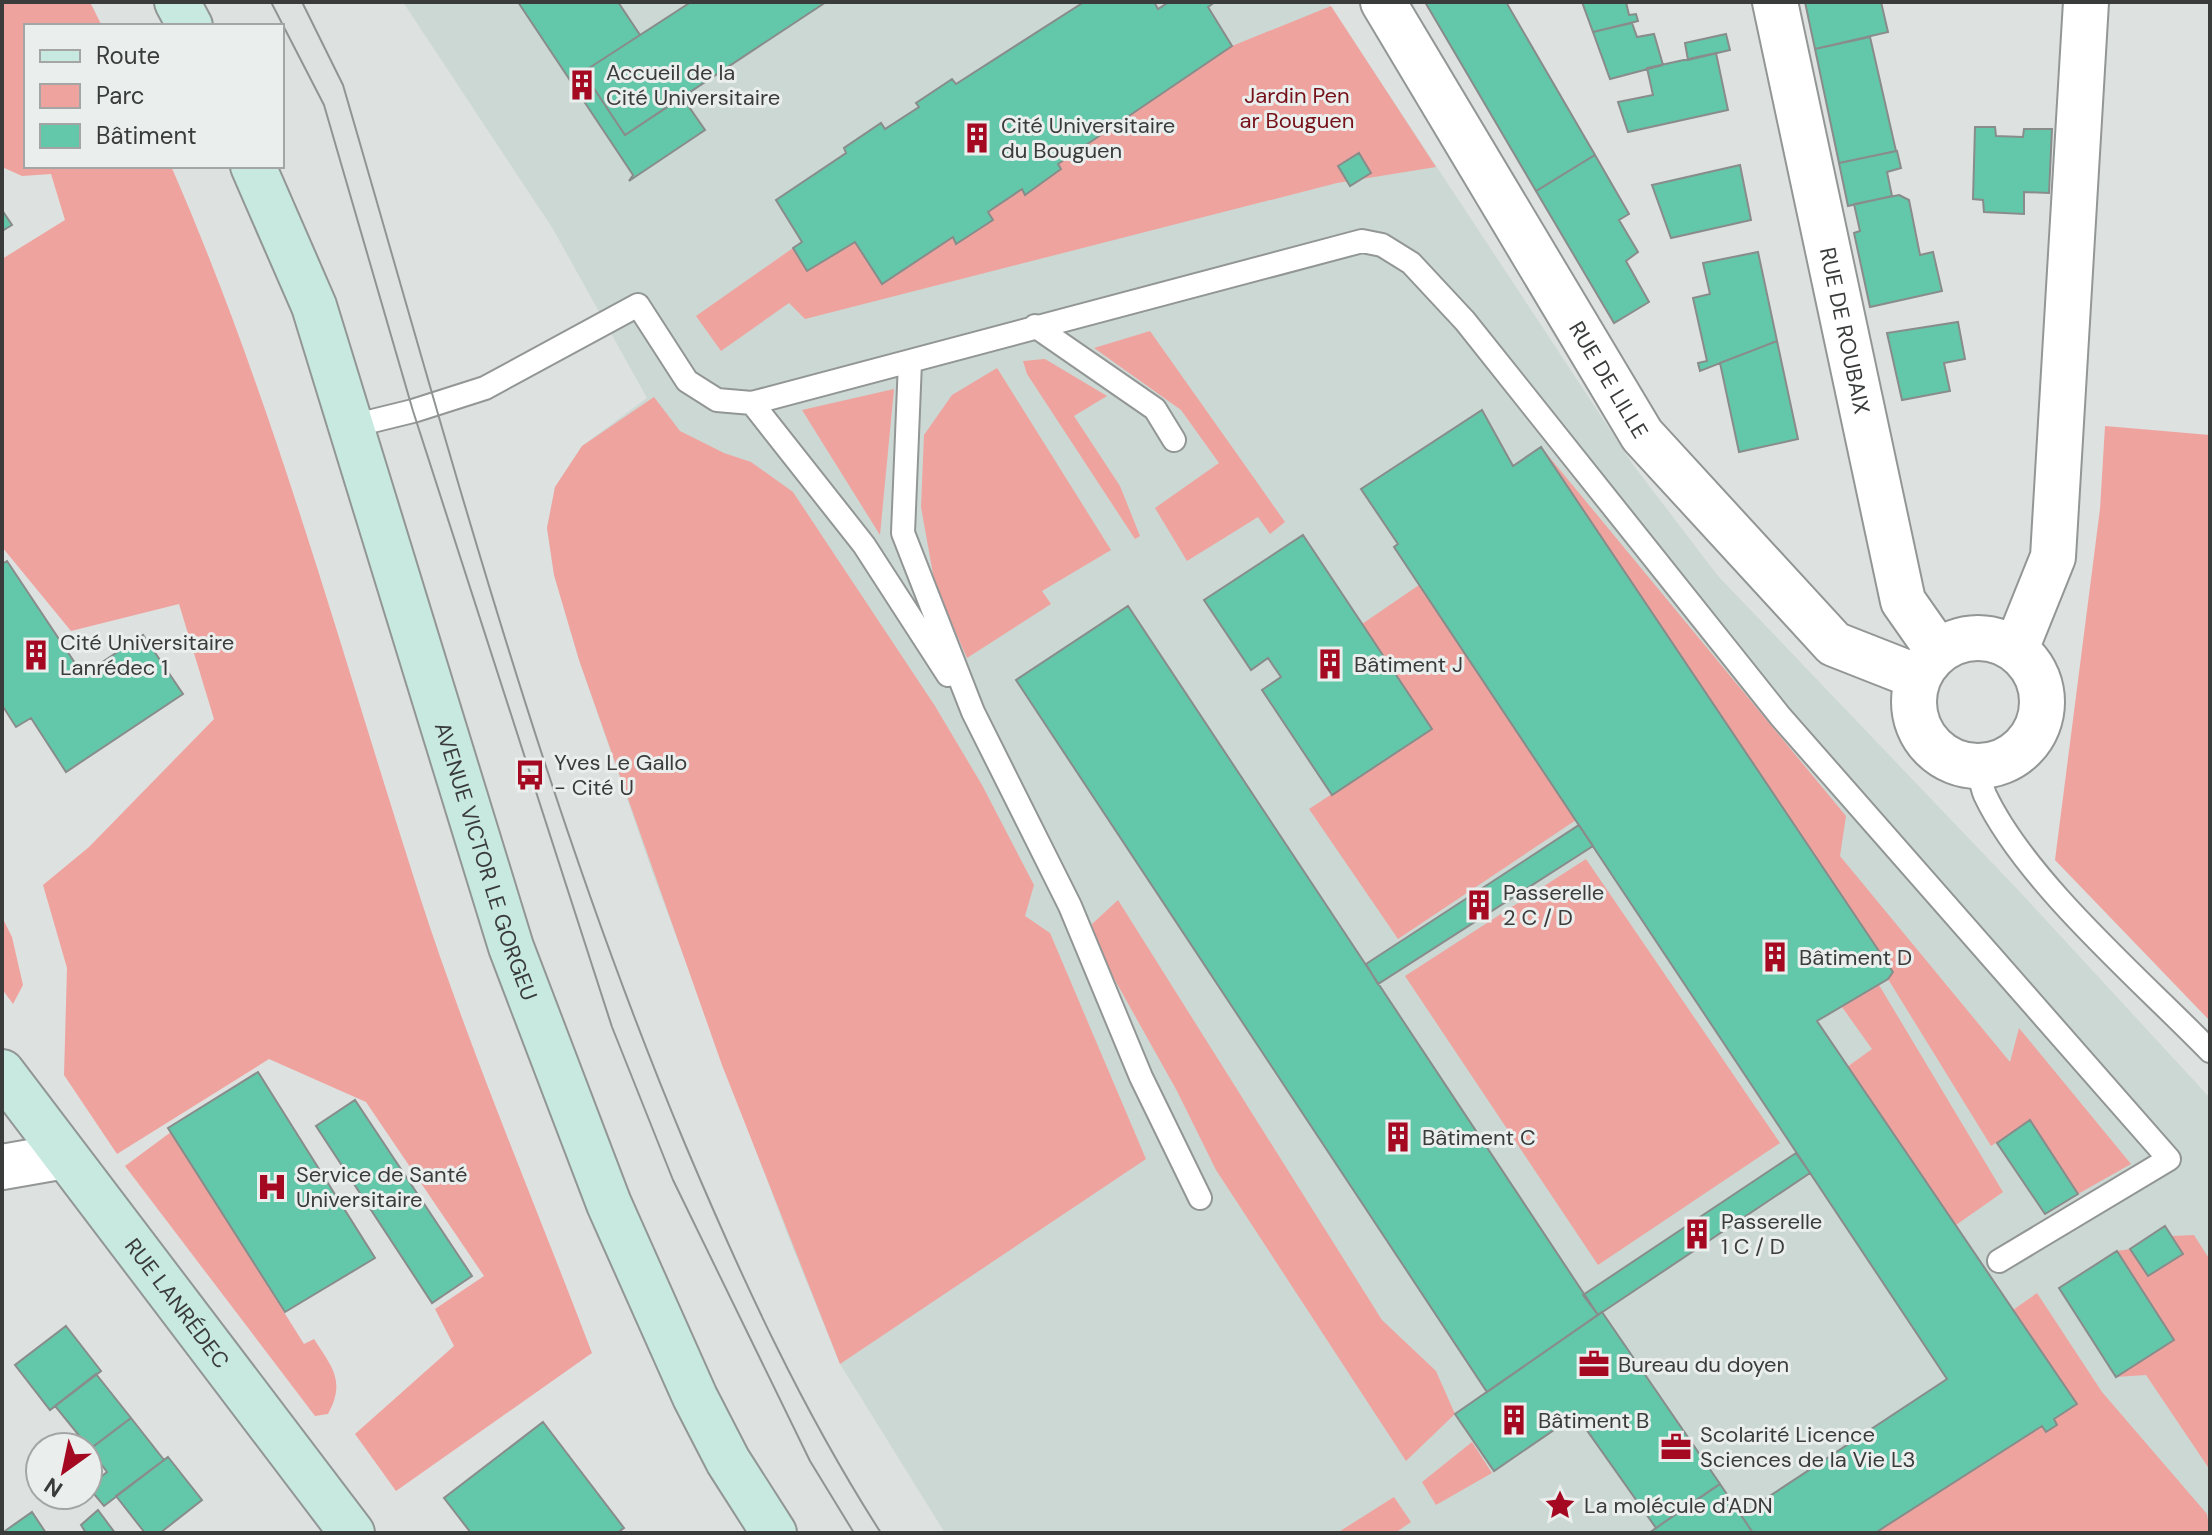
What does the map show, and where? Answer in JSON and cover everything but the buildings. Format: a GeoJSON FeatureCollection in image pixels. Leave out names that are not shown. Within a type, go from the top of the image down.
{"type":"FeatureCollection","features":[{"type":"Feature","properties":{"kind":"main road"},"geometry":{"type":"LineString","coordinates":[[177,2],[189,24]]}},
{"type":"Feature","properties":{"kind":"main road","name":"AVENUE VICTOR LE GORGEU"},"geometry":{"type":"LineString","coordinates":[[254,168],[314,306],[511,947],[609,1204],[695,1397],[728,1461],[774,1533]]}},
{"type":"Feature","properties":{"kind":"main road","name":"RUE LANRÉDEC"},"geometry":{"type":"LineString","coordinates":[[2,1072],[352,1533]]}},
{"type":"Feature","properties":{"kind":"street","name":"RUE DE LILLE"},"geometry":{"type":"LineString","coordinates":[[1383,2],[1642,435],[1834,644],[1928,664]]}},
{"type":"Feature","properties":{"kind":"street","name":"RUE DE ROUBAIX"},"geometry":{"type":"LineString","coordinates":[[1775,2],[1903,601],[1928,664]]}},
{"type":"Feature","properties":{"kind":"street"},"geometry":{"type":"LineString","coordinates":[[2016,649],[2053,557],[2086,2]]}},
{"type":"Feature","properties":{"kind":"street"},"geometry":{"type":"LineString","coordinates":[[1986,637],[2016,649],[2034,668],[2041,689],[2038,725],[2027,744],[2010,758],[1978,765],[1954,761],[1935,750],[1921,732],[1913,699],[1928,664],[1963,638],[1986,637]]}},
{"type":"Feature","properties":{"kind":"street"},"geometry":{"type":"LineString","coordinates":[[2,1167],[65,1156]]}},
{"type":"Feature","properties":{"kind":"lane"},"geometry":{"type":"LineString","coordinates":[[352,426],[425,408],[485,388],[638,305],[687,381],[717,400],[752,403],[1362,241],[1382,245],[1411,263],[1465,321],[1780,716],[2169,1159],[1999,1261]]}},
{"type":"Feature","properties":{"kind":"lane"},"geometry":{"type":"LineString","coordinates":[[1035,326],[1155,409],[1174,440]]}},
{"type":"Feature","properties":{"kind":"lane"},"geometry":{"type":"LineString","coordinates":[[910,362],[903,533],[973,712],[1070,906],[1141,1077],[1200,1198]]}},
{"type":"Feature","properties":{"kind":"lane"},"geometry":{"type":"LineString","coordinates":[[752,403],[864,545],[973,712]]}},
{"type":"Feature","properties":{"kind":"lane"},"geometry":{"type":"LineString","coordinates":[[1978,765],[1984,793],[2024,856],[2055,892],[2210,1051]]}},
{"type":"Feature","properties":{"kind":"shaded area"},"geometry":{"type":"Polygon","coordinates":[[[403,2],[1328,2],[1634,466],[1718,576],[2020,892],[2210,1098],[2210,1533],[945,1533],[840,1364],[788,1236],[653,874],[579,660],[554,575],[547,528],[555,487],[582,446],[647,398],[553,229],[403,2]]]}},
{"type":"Feature","properties":{"kind":"green space"},"geometry":{"type":"Polygon","coordinates":[[[2,2],[90,2],[101,24],[24,24],[24,168],[172,168],[208,255],[274,436],[439,955],[592,1353],[396,1491],[355,1434],[454,1346],[435,1309],[484,1276],[366,1102],[269,1059],[117,1154],[64,1075],[67,968],[43,885],[89,847],[214,719],[179,604],[71,631],[2,547],[2,259],[65,220],[51,174],[22,176],[2,167],[2,2]]]}},
{"type":"Feature","properties":{"kind":"green space","name":"Jardin Pen ar Bouguen"},"geometry":{"type":"Polygon","coordinates":[[[1331,6],[1436,167],[1337,183],[805,319],[789,303],[721,351],[696,316],[793,248],[807,270],[855,242],[883,284],[953,237],[956,244],[992,220],[988,212],[1022,189],[1025,194],[1061,169],[1058,164],[1232,46],[1331,6]]]}},
{"type":"Feature","properties":{"kind":"green space"},"geometry":{"type":"Polygon","coordinates":[[[1150,331],[1285,522],[1270,534],[1258,517],[1187,561],[1155,508],[1219,463],[1181,410],[1094,348],[1150,331]]]}},
{"type":"Feature","properties":{"kind":"green space"},"geometry":{"type":"Polygon","coordinates":[[[1045,359],[1107,396],[1074,416],[1120,486],[1140,536],[1135,539],[1027,374],[1023,361],[1045,359]]]}},
{"type":"Feature","properties":{"kind":"green space"},"geometry":{"type":"Polygon","coordinates":[[[997,368],[1111,550],[1042,591],[1051,604],[967,658],[935,585],[921,507],[924,435],[952,395],[997,368]]]}},
{"type":"Feature","properties":{"kind":"green space"},"geometry":{"type":"Polygon","coordinates":[[[894,389],[880,535],[802,410],[894,389]]]}},
{"type":"Feature","properties":{"kind":"green space"},"geometry":{"type":"Polygon","coordinates":[[[654,397],[680,431],[724,453],[751,462],[793,492],[935,706],[982,785],[1034,885],[1025,916],[1050,933],[1146,1159],[840,1364],[722,1065],[579,660],[554,575],[547,528],[555,487],[582,446],[654,397]]]}},
{"type":"Feature","properties":{"kind":"green space"},"geometry":{"type":"Polygon","coordinates":[[[2105,426],[2210,435],[2210,1021],[2055,860],[2100,509],[2105,426]]]}},
{"type":"Feature","properties":{"kind":"green space"},"geometry":{"type":"Polygon","coordinates":[[[1541,447],[1846,816],[1840,856],[2010,1062],[2019,1028],[2131,1164],[2078,1194],[2030,1121],[1991,1146],[1888,979],[1893,972],[1541,447]]]}},
{"type":"Feature","properties":{"kind":"green space"},"geometry":{"type":"Polygon","coordinates":[[[1419,585],[1576,820],[1398,939],[1309,809],[1431,729],[1362,624],[1419,585]]]}},
{"type":"Feature","properties":{"kind":"green space"},"geometry":{"type":"Polygon","coordinates":[[[1586,859],[1780,1143],[1598,1265],[1405,976],[1586,859]]]}},
{"type":"Feature","properties":{"kind":"green space"},"geometry":{"type":"Polygon","coordinates":[[[1118,900],[1382,1320],[1436,1371],[1455,1414],[1406,1461],[1216,1170],[1177,1091],[1097,948],[1092,924],[1118,900]]]}},
{"type":"Feature","properties":{"kind":"green space"},"geometry":{"type":"Polygon","coordinates":[[[2,917],[12,937],[23,985],[13,1004],[2,989],[2,917]]]}},
{"type":"Feature","properties":{"kind":"green space"},"geometry":{"type":"Polygon","coordinates":[[[1879,985],[2003,1192],[1956,1225],[1847,1067],[1872,1049],[1842,1007],[1879,985]]]}},
{"type":"Feature","properties":{"kind":"green space"},"geometry":{"type":"Polygon","coordinates":[[[171,1132],[304,1344],[314,1339],[331,1366],[336,1392],[328,1414],[315,1416],[125,1166],[171,1132]]]}},
{"type":"Feature","properties":{"kind":"green space"},"geometry":{"type":"Polygon","coordinates":[[[2194,1235],[2210,1260],[2210,1470],[2146,1375],[2116,1377],[2174,1340],[2117,1251],[2130,1249],[2148,1276],[2183,1254],[2171,1236],[2194,1235]]]}},
{"type":"Feature","properties":{"kind":"green space"},"geometry":{"type":"Polygon","coordinates":[[[2037,1293],[2102,1392],[2207,1514],[2210,1533],[1875,1533],[2042,1426],[2046,1432],[2057,1425],[2054,1419],[2077,1405],[2013,1310],[2037,1293]]]}},
{"type":"Feature","properties":{"kind":"green space"},"geometry":{"type":"Polygon","coordinates":[[[1472,1442],[1492,1473],[1436,1505],[1422,1482],[1472,1442]]]}},
{"type":"Feature","properties":{"kind":"green space"},"geometry":{"type":"Polygon","coordinates":[[[1394,1497],[1411,1522],[1395,1533],[1337,1533],[1394,1497]]]}},
{"type":"Feature","properties":{"kind":"tram line"},"geometry":{"type":"LineString","coordinates":[[271,2],[282,24]]}},
{"type":"Feature","properties":{"kind":"tram line"},"geometry":{"type":"LineString","coordinates":[[302,2],[343,85],[499,620],[586,884],[634,1015],[685,1144],[751,1294],[825,1439],[881,1533]]}},
{"type":"Feature","properties":{"kind":"tram line"},"geometry":{"type":"LineString","coordinates":[[284,27],[324,105],[413,411],[612,1027],[673,1180],[810,1461],[854,1533]]}},
{"type":"Feature","properties":{"kind":"place","name":"Accueil de la Cité Universitaire"},"geometry":{"type":"Point","coordinates":[582,85]}},
{"type":"Feature","properties":{"kind":"place","name":"Cité Universitaire du Bouguen"},"geometry":{"type":"Point","coordinates":[977,138]}},
{"type":"Feature","properties":{"kind":"place","name":"Cité Universitaire Lanrédec 1"},"geometry":{"type":"Point","coordinates":[36,655]}},
{"type":"Feature","properties":{"kind":"place","name":"Bâtiment J"},"geometry":{"type":"Point","coordinates":[1330,664]}},
{"type":"Feature","properties":{"kind":"place","name":"Yves Le Gallo - Cité U"},"geometry":{"type":"Point","coordinates":[530,775]}},
{"type":"Feature","properties":{"kind":"place","name":"Passerelle 2 C / D"},"geometry":{"type":"Point","coordinates":[1479,905]}},
{"type":"Feature","properties":{"kind":"place","name":"Bâtiment D"},"geometry":{"type":"Point","coordinates":[1775,957]}},
{"type":"Feature","properties":{"kind":"place","name":"Bâtiment C"},"geometry":{"type":"Point","coordinates":[1398,1137]}},
{"type":"Feature","properties":{"kind":"place","name":"Service de Santé Universitaire"},"geometry":{"type":"Point","coordinates":[272,1187]}},
{"type":"Feature","properties":{"kind":"place","name":"Passerelle 1 C / D"},"geometry":{"type":"Point","coordinates":[1697,1234]}},
{"type":"Feature","properties":{"kind":"place","name":"Bureau du doyen"},"geometry":{"type":"Point","coordinates":[1594,1364]}},
{"type":"Feature","properties":{"kind":"place","name":"Bâtiment B"},"geometry":{"type":"Point","coordinates":[1514,1420]}},
{"type":"Feature","properties":{"kind":"place","name":"Scolarité Licence Sciences de la Vie L3"},"geometry":{"type":"Point","coordinates":[1676,1447]}},
{"type":"Feature","properties":{"kind":"place","name":"La molécule d'ADN"},"geometry":{"type":"Point","coordinates":[1560,1505]}}]}
